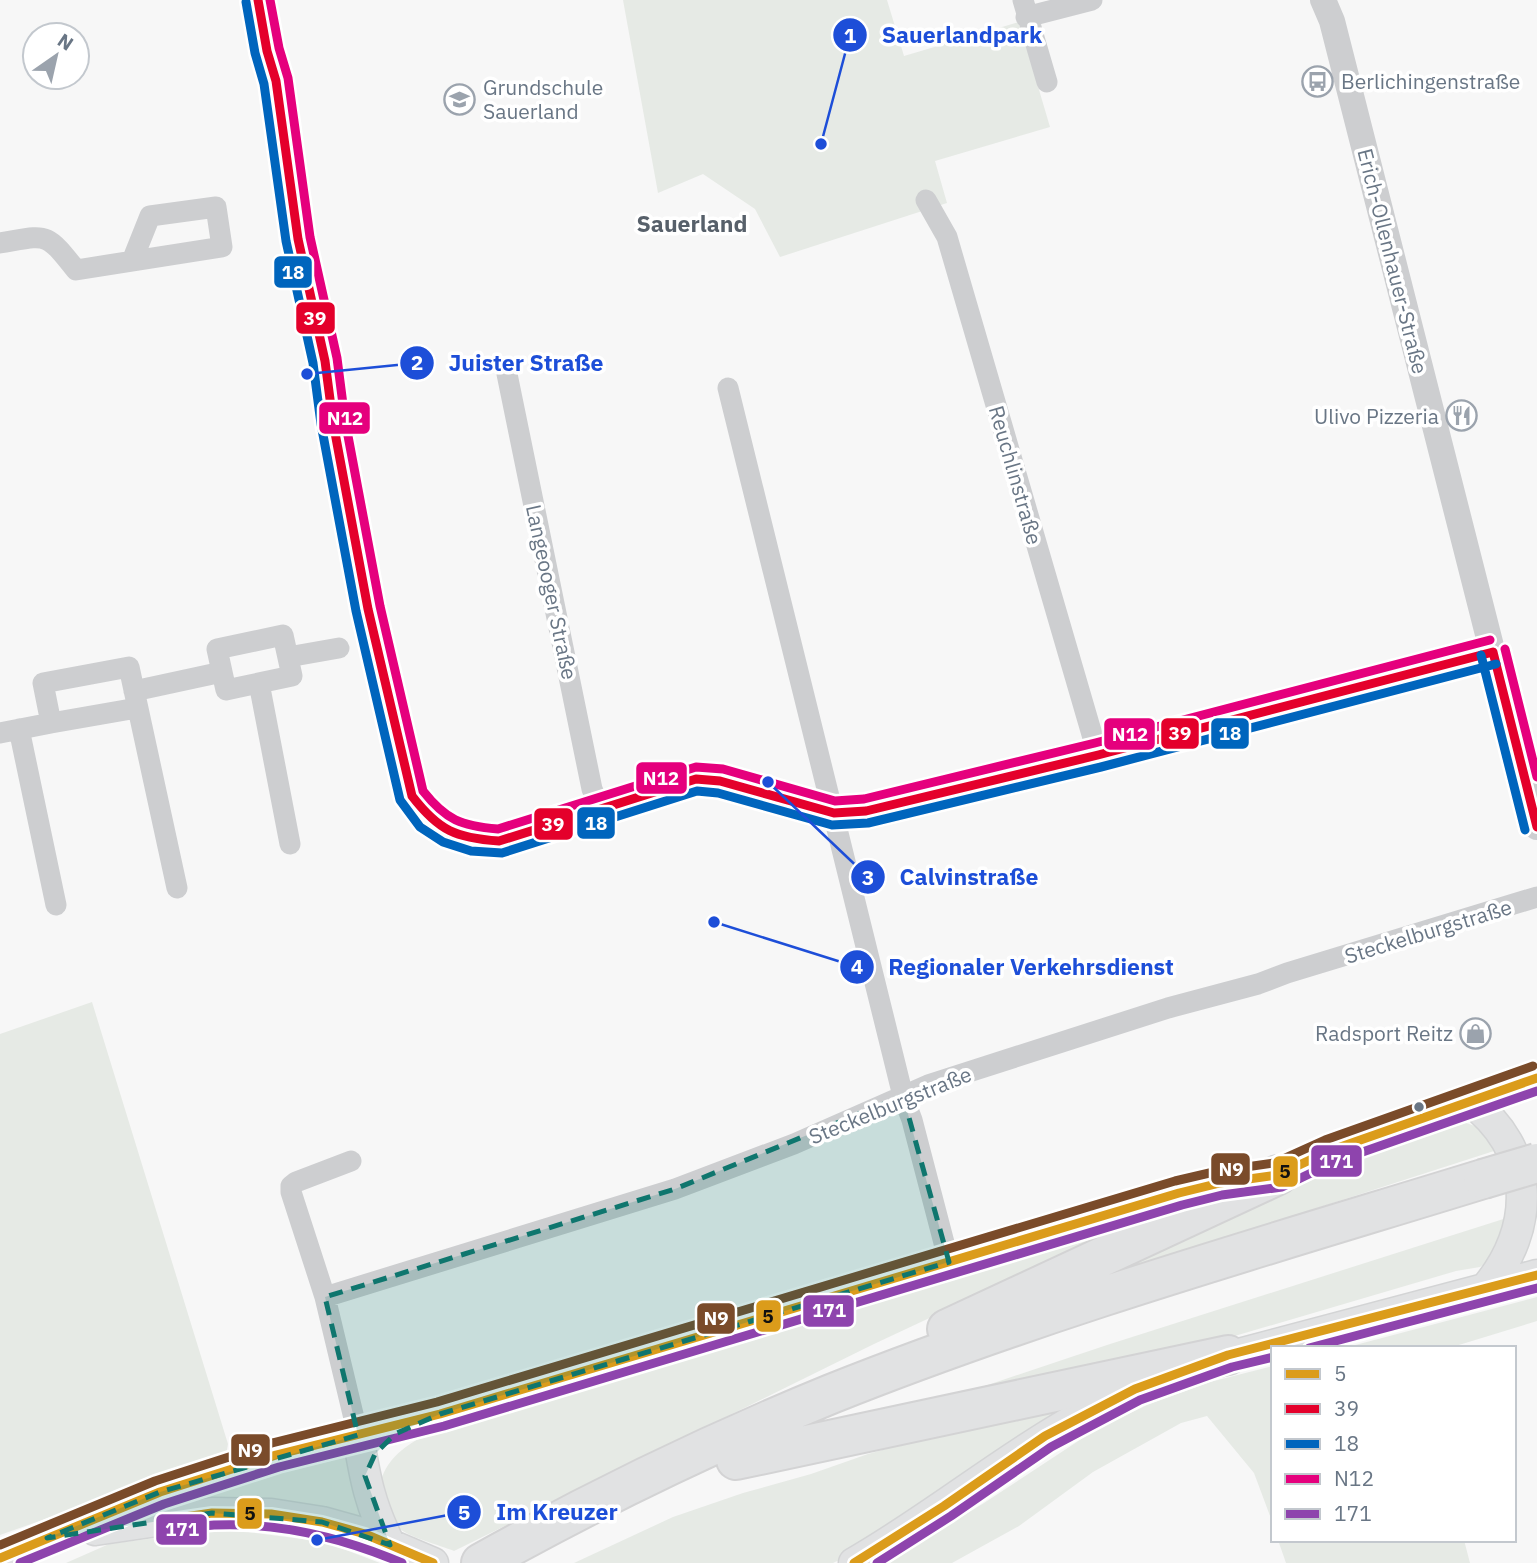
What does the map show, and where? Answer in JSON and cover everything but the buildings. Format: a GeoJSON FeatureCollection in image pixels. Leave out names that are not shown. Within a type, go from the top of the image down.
{"type":"FeatureCollection","features":[{"type":"Feature","properties":{"kind":"highway"},"geometry":{"type":"LineString","coordinates":[[525,1563],[589,1529],[736,1460],[841,1416],[1079,1330],[1487,1190],[1537,1163]]}},
{"type":"Feature","properties":{"kind":"highway"},"geometry":{"type":"LineString","coordinates":[[832,1394],[933,1335],[1278,1175]]}},
{"type":"Feature","properties":{"kind":"highway"},"geometry":{"type":"LineString","coordinates":[[481,1563],[662,1468],[832,1394],[1069,1308],[1487,1190],[1537,1186]]}},
{"type":"Feature","properties":{"kind":"highway"},"geometry":{"type":"LineString","coordinates":[[736,1460],[1228,1355]]}},
{"type":"Feature","properties":{"kind":"main road"},"geometry":{"type":"LineString","coordinates":[[0,1558],[160,1492],[276,1455],[440,1414],[1179,1193],[1220,1183],[1278,1175],[1329,1151],[1537,1078]]}},
{"type":"Feature","properties":{"kind":"main road"},"geometry":{"type":"LineString","coordinates":[[1469,1100],[1483,1110],[1505,1137],[1518,1165],[1523,1196],[1523,1211],[1516,1243],[1498,1275],[1485,1289]]}},
{"type":"Feature","properties":{"kind":"main road"},"geometry":{"type":"LineString","coordinates":[[854,1563],[944,1506],[1045,1436],[1135,1389],[1228,1355],[1537,1275]]}},
{"type":"Feature","properties":{"kind":"main road"},"geometry":{"type":"LineString","coordinates":[[365,1476],[375,1454],[387,1440],[440,1414]]}},
{"type":"Feature","properties":{"kind":"main road"},"geometry":{"type":"LineString","coordinates":[[358,1434],[374,1513],[390,1545]]}},
{"type":"Feature","properties":{"kind":"main road"},"geometry":{"type":"LineString","coordinates":[[47,1538],[212,1513],[271,1514],[322,1522],[365,1534],[433,1563]]}},
{"type":"Feature","properties":{"kind":"street"},"geometry":{"type":"LineString","coordinates":[[1047,82],[1025,8],[1092,0]]}},
{"type":"Feature","properties":{"kind":"street","name":"Erich-Ollenhauer-Straße"},"geometry":{"type":"LineString","coordinates":[[1329,7],[1537,827]]}},
{"type":"Feature","properties":{"kind":"street","name":"Reuchlinstraße"},"geometry":{"type":"LineString","coordinates":[[926,200],[947,237],[1098,755]]}},
{"type":"Feature","properties":{"kind":"street"},"geometry":{"type":"LineString","coordinates":[[0,243],[41,236],[55,244],[76,270],[132,261]]}},
{"type":"Feature","properties":{"kind":"street","name":"Langeooger Straße"},"geometry":{"type":"LineString","coordinates":[[507,374],[592,789],[600,808],[696,779],[720,781],[834,813]]}},
{"type":"Feature","properties":{"kind":"street"},"geometry":{"type":"LineString","coordinates":[[729,388],[903,1096],[912,1120],[949,1262]]}},
{"type":"Feature","properties":{"kind":"street"},"geometry":{"type":"LineString","coordinates":[[283,635],[288,657],[292,676],[226,690],[217,649],[283,635]]}},
{"type":"Feature","properties":{"kind":"street"},"geometry":{"type":"LineString","coordinates":[[288,657],[339,648]]}},
{"type":"Feature","properties":{"kind":"street"},"geometry":{"type":"LineString","coordinates":[[834,813],[866,811],[1098,755],[1493,652]]}},
{"type":"Feature","properties":{"kind":"street"},"geometry":{"type":"LineString","coordinates":[[51,723],[43,683],[129,667],[177,888]]}},
{"type":"Feature","properties":{"kind":"street"},"geometry":{"type":"LineString","coordinates":[[56,905],[9,731],[51,723],[135,700],[222,672]]}},
{"type":"Feature","properties":{"kind":"street"},"geometry":{"type":"LineString","coordinates":[[258,683],[290,844]]}},
{"type":"Feature","properties":{"kind":"street","name":"Steckelburgstraße"},"geometry":{"type":"LineString","coordinates":[[325,1297],[675,1189],[794,1144],[928,1085],[1168,1008],[1258,984],[1537,897]]}},
{"type":"Feature","properties":{"kind":"street"},"geometry":{"type":"LineString","coordinates":[[351,1161],[296,1182],[292,1186],[292,1198],[325,1297],[358,1434]]}},
{"type":"Feature","properties":{"kind":"highlighted area"},"geometry":{"type":"Polygon","coordinates":[[[903,1096],[949,1262],[440,1414],[395,1434],[375,1454],[365,1476],[390,1545],[322,1522],[212,1513],[47,1538],[160,1492],[358,1435],[325,1297],[675,1189],[903,1096]]]}},
{"type":"Feature","properties":{"kind":"shaded area"},"geometry":{"type":"Polygon","coordinates":[[[623,0],[887,0],[904,56],[1019,22],[1050,127],[935,161],[947,203],[780,257],[755,209],[703,174],[658,193],[623,0]]]}},
{"type":"Feature","properties":{"kind":"shaded area"},"geometry":{"type":"Polygon","coordinates":[[[92,1002],[228,1444],[226,1455],[0,1535],[0,1034],[92,1002]]]}},
{"type":"Feature","properties":{"kind":"shaded area"},"geometry":{"type":"Polygon","coordinates":[[[1462,1122],[1482,1132],[1494,1151],[1051,1294],[1282,1186],[1446,1124],[1462,1122]]]}},
{"type":"Feature","properties":{"kind":"shaded area"},"geometry":{"type":"Polygon","coordinates":[[[1516,1215],[1494,1257],[1480,1267],[1456,1271],[1177,1353],[952,1397],[1107,1345],[1516,1215]]]}},
{"type":"Feature","properties":{"kind":"shaded area"},"geometry":{"type":"Polygon","coordinates":[[[1147,1216],[874,1344],[454,1551],[402,1531],[387,1513],[381,1499],[380,1485],[391,1461],[414,1441],[429,1434],[1147,1216]]]}},
{"type":"Feature","properties":{"kind":"shaded area"},"geometry":{"type":"Polygon","coordinates":[[[1537,1297],[1537,1321],[1456,1346],[1352,1346],[1537,1297]]]}},
{"type":"Feature","properties":{"kind":"shaded area"},"geometry":{"type":"Polygon","coordinates":[[[1271,1367],[1271,1519],[1254,1473],[1207,1416],[1181,1423],[1093,1472],[1019,1526],[952,1563],[886,1563],[1095,1430],[1147,1405],[1210,1382],[1271,1367]]]}},
{"type":"Feature","properties":{"kind":"shaded area"},"geometry":{"type":"Polygon","coordinates":[[[1084,1402],[864,1548],[833,1563],[574,1563],[673,1517],[743,1493],[940,1434],[1084,1402]]]}},
{"type":"Feature","properties":{"kind":"shaded area"},"geometry":{"type":"Polygon","coordinates":[[[348,1449],[364,1524],[219,1499],[166,1503],[348,1449]]]}},
{"type":"Feature","properties":{"kind":"shaded area"},"geometry":{"type":"Polygon","coordinates":[[[225,1529],[325,1542],[380,1563],[66,1563],[109,1544],[225,1529]]]}},
{"type":"Feature","properties":{"kind":"shaded area"},"geometry":{"type":"Polygon","coordinates":[[[1279,1542],[1465,1542],[1470,1563],[1286,1563],[1279,1542]]]}},
{"type":"Feature","properties":{"kind":"transit line","name":"39"},"geometry":{"type":"LineString","coordinates":[[258,0],[267,51],[276,81],[298,239],[325,361],[333,422],[368,609],[412,796],[440,825],[471,838],[499,841],[696,779],[720,781],[834,813],[866,811],[1098,755],[1493,652]]}},
{"type":"Feature","properties":{"kind":"transit line","name":"N12"},"geometry":{"type":"LineString","coordinates":[[270,0],[288,78],[310,237],[337,358],[345,420],[380,606],[423,791],[439,809],[455,820],[498,829],[696,767],[723,769],[835,801],[864,799],[1095,743],[1490,640]]}},
{"type":"Feature","properties":{"kind":"transit line","name":"18"},"geometry":{"type":"LineString","coordinates":[[246,2],[255,53],[264,84],[286,241],[313,363],[321,424],[356,611],[400,800],[420,827],[443,842],[471,851],[502,853],[697,791],[718,793],[832,825],[868,823],[1101,767],[1496,664]]}},
{"type":"Feature","properties":{"kind":"transit line","name":"N12"},"geometry":{"type":"LineString","coordinates":[[1505,649],[1537,777]]}},
{"type":"Feature","properties":{"kind":"transit line","name":"39"},"geometry":{"type":"LineString","coordinates":[[1493,652],[1537,827]]}},
{"type":"Feature","properties":{"kind":"transit line","name":"18"},"geometry":{"type":"LineString","coordinates":[[1481,655],[1525,830]]}},
{"type":"Feature","properties":{"kind":"transit line","name":"N9"},"geometry":{"type":"LineString","coordinates":[[0,1545],[155,1481],[272,1443],[437,1402],[1175,1181],[1218,1171],[1274,1163],[1325,1140],[1533,1066]]}},
{"type":"Feature","properties":{"kind":"transit line","name":"5"},"geometry":{"type":"LineString","coordinates":[[0,1558],[160,1492],[276,1455],[440,1414],[1179,1193],[1220,1183],[1278,1175],[1329,1151],[1537,1078]]}},
{"type":"Feature","properties":{"kind":"transit line","name":"171"},"geometry":{"type":"LineString","coordinates":[[20,1563],[164,1504],[279,1467],[444,1426],[1182,1205],[1222,1195],[1282,1187],[1334,1162],[1537,1091]]}},
{"type":"Feature","properties":{"kind":"transit line","name":"5"},"geometry":{"type":"LineString","coordinates":[[854,1563],[944,1506],[1045,1436],[1135,1389],[1228,1355],[1537,1275]]}},
{"type":"Feature","properties":{"kind":"transit line","name":"171"},"geometry":{"type":"LineString","coordinates":[[1317,1346],[1537,1288]]}},
{"type":"Feature","properties":{"kind":"transit line","name":"171"},"geometry":{"type":"LineString","coordinates":[[877,1563],[1051,1447],[1140,1400],[1232,1367],[1271,1357]]}},
{"type":"Feature","properties":{"kind":"transit line","name":"5"},"geometry":{"type":"LineString","coordinates":[[164,1520],[212,1513],[271,1514],[322,1522],[365,1534],[433,1563]]}},
{"type":"Feature","properties":{"kind":"transit line","name":"171"},"geometry":{"type":"LineString","coordinates":[[166,1532],[214,1525],[286,1529],[333,1539],[402,1563]]}},
{"type":"Feature","properties":{"kind":"place","name":"Berlichingenstraße"},"geometry":{"type":"Point","coordinates":[1318,81]}},
{"type":"Feature","properties":{"kind":"place","name":"Grundschule Sauerland"},"geometry":{"type":"Point","coordinates":[460,99]}},
{"type":"Feature","properties":{"kind":"place","name":"Sauerlandpark"},"geometry":{"type":"Point","coordinates":[821,144]}},
{"type":"Feature","properties":{"kind":"place","name":"Juister Straße"},"geometry":{"type":"Point","coordinates":[307,374]}},
{"type":"Feature","properties":{"kind":"place","name":"Ulivo Pizzeria"},"geometry":{"type":"Point","coordinates":[1462,416]}},
{"type":"Feature","properties":{"kind":"place","name":"Calvinstraße"},"geometry":{"type":"Point","coordinates":[768,782]}},
{"type":"Feature","properties":{"kind":"place","name":"Regionaler Verkehrsdienst"},"geometry":{"type":"Point","coordinates":[714,922]}},
{"type":"Feature","properties":{"kind":"place","name":"Radsport Reitz"},"geometry":{"type":"Point","coordinates":[1476,1033]}},
{"type":"Feature","properties":{"kind":"place","name":"Im Kreuzer"},"geometry":{"type":"Point","coordinates":[317,1540]}},
{"type":"Feature","properties":{"kind":"district","name":"Sauerland"},"geometry":{"type":"Point","coordinates":[692,223]}}]}
